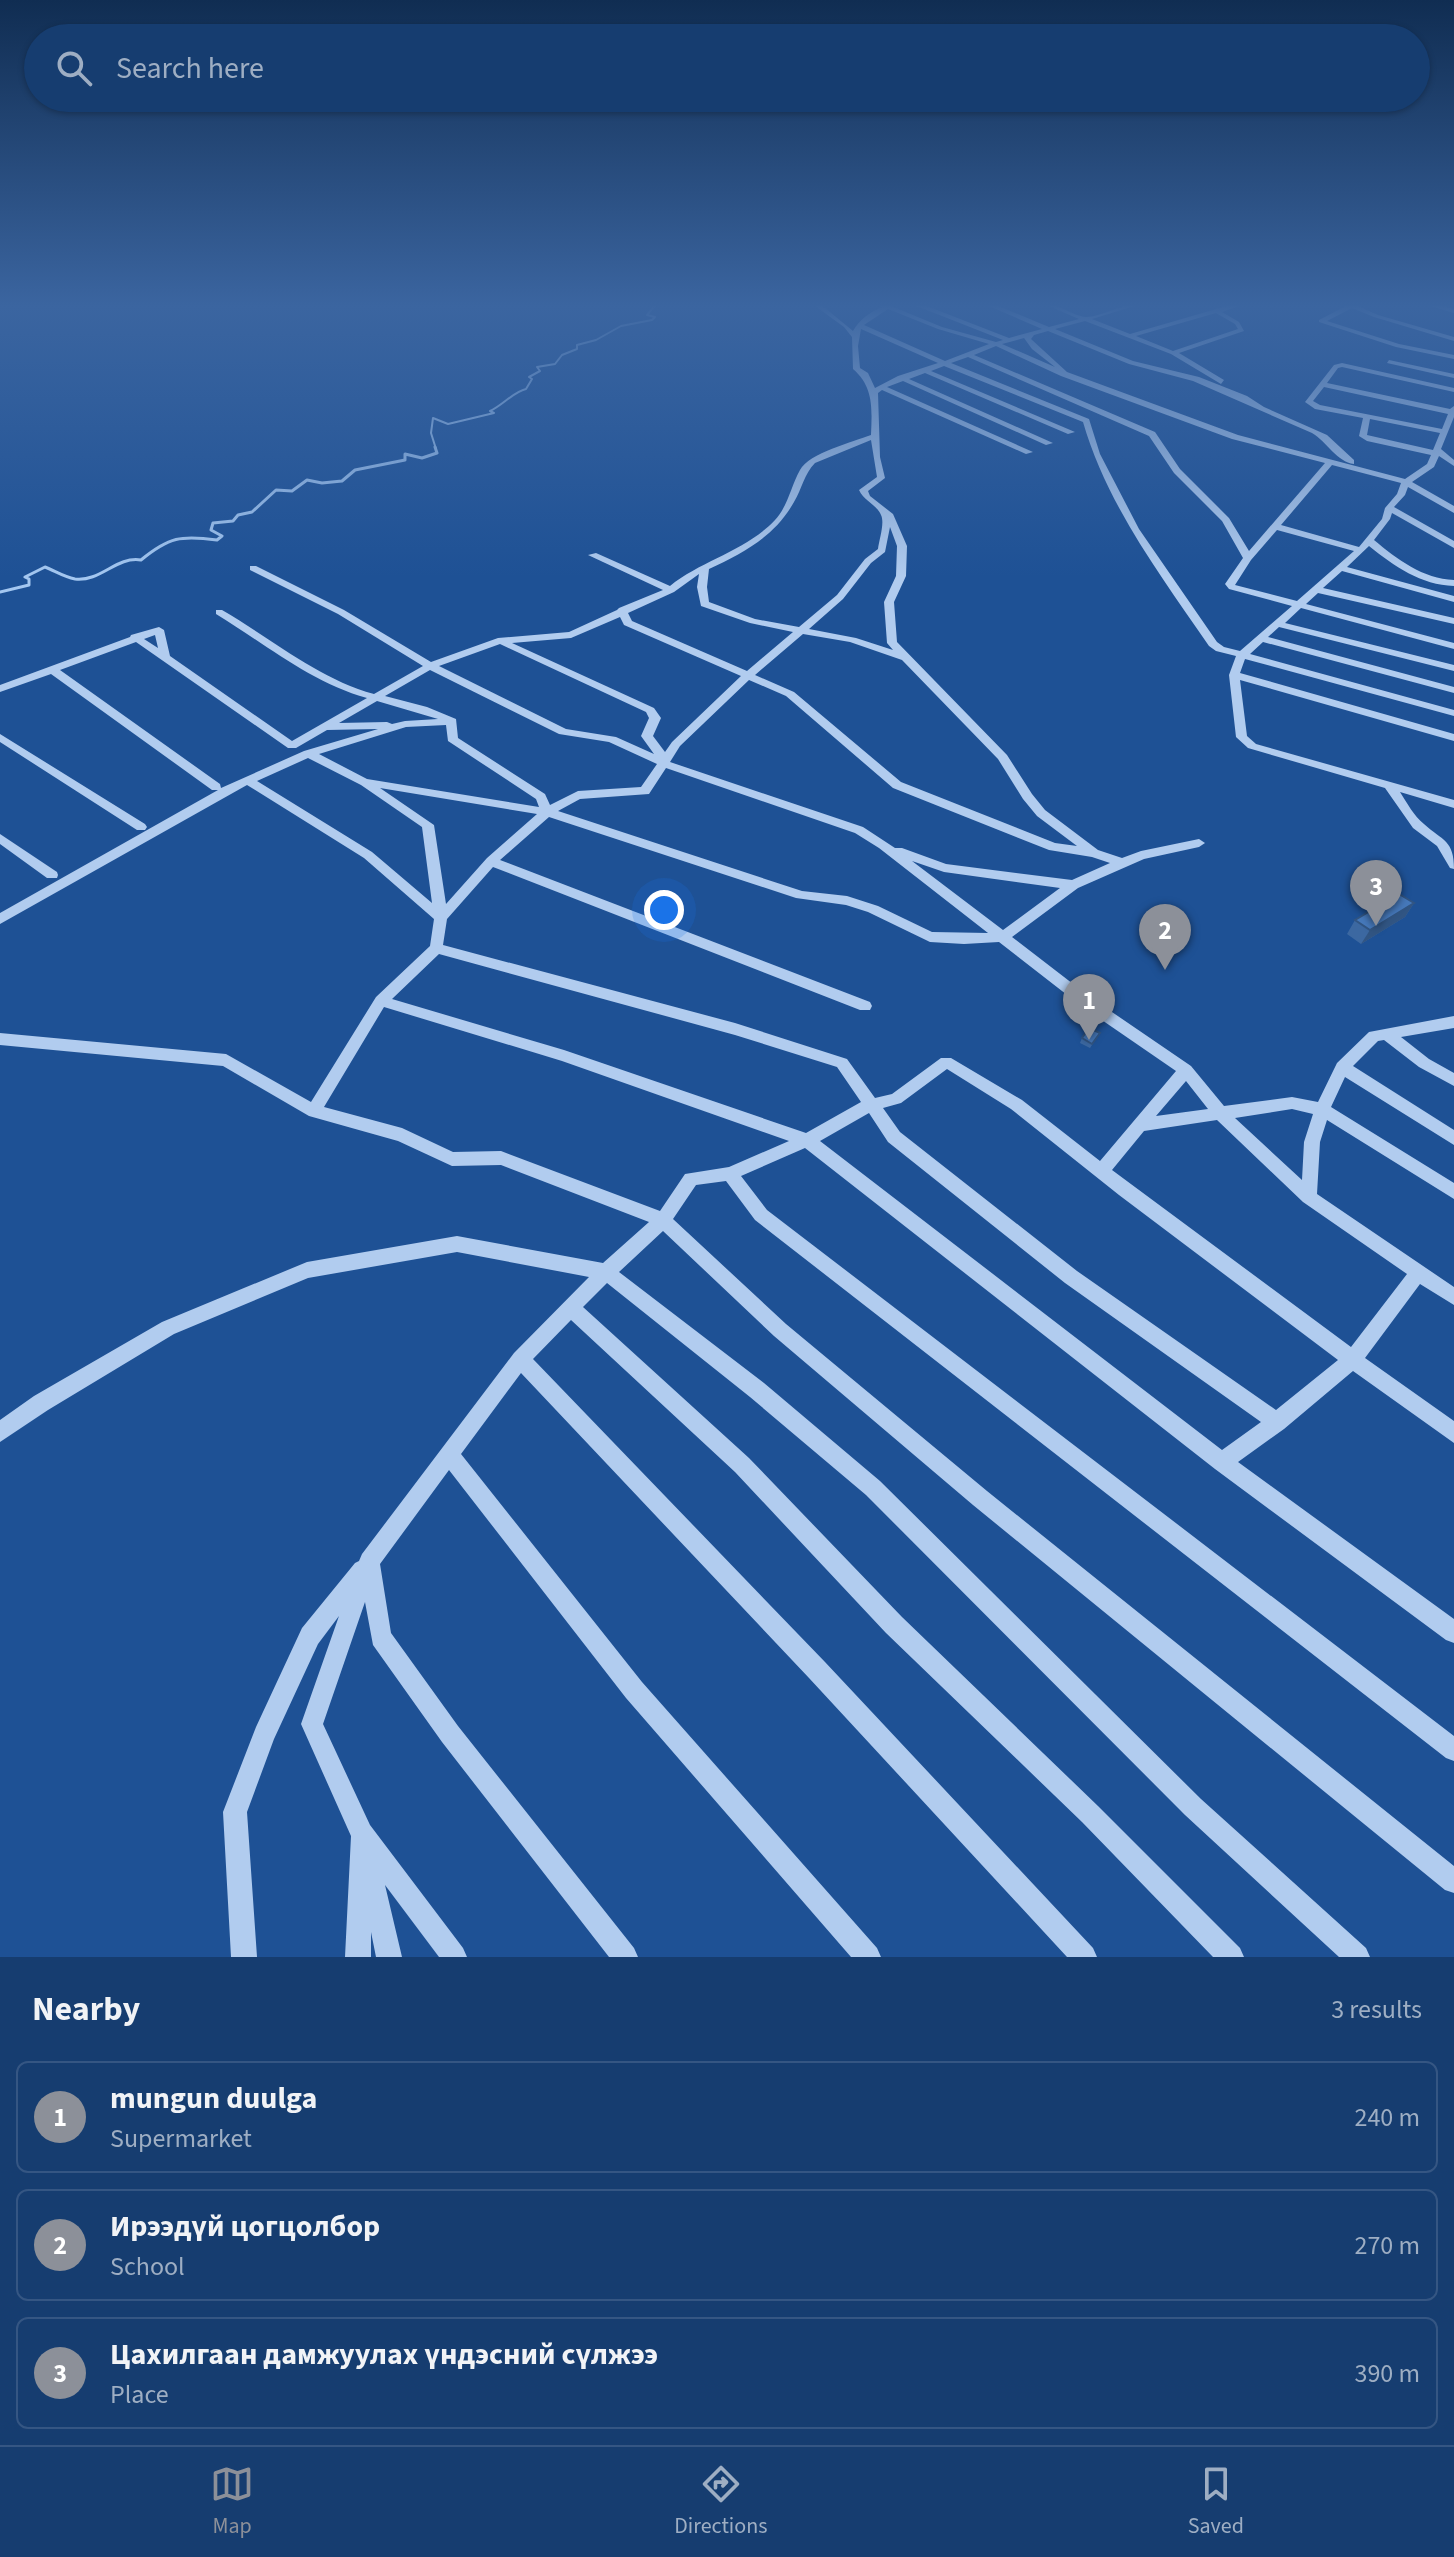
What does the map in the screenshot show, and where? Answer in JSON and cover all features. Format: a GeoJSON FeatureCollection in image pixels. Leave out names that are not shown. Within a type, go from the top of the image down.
{"type":"FeatureCollection","features":[{"type":"Feature","properties":{"kind":"street"},"geometry":{"type":"LineString","coordinates":[[878,394],[875,436],[881,478],[863,490],[866,497],[884,509],[902,546],[901,576],[889,602],[892,643],[904,659],[1003,757],[1041,813],[1094,853]]}},
{"type":"Feature","properties":{"kind":"street"},"geometry":{"type":"LineString","coordinates":[[891,394],[1029,452]]}},
{"type":"Feature","properties":{"kind":"street"},"geometry":{"type":"LineString","coordinates":[[938,394],[1049,443]]}},
{"type":"Feature","properties":{"kind":"street"},"geometry":{"type":"LineString","coordinates":[[982,394],[1071,432]]}},
{"type":"Feature","properties":{"kind":"street"},"geometry":{"type":"LineString","coordinates":[[1023,394],[1086,421],[1096,454],[1135,529],[1213,644],[1241,656],[1454,713]]}},
{"type":"Feature","properties":{"kind":"street"},"geometry":{"type":"LineString","coordinates":[[1060,394],[1152,434],[1177,471],[1226,520],[1248,558]]}},
{"type":"Feature","properties":{"kind":"street"},"geometry":{"type":"LineString","coordinates":[[1119,394],[1235,437],[1406,482],[1454,510]]}},
{"type":"Feature","properties":{"kind":"street"},"geometry":{"type":"LineString","coordinates":[[1231,394],[1308,427],[1329,440],[1337,455],[1384,476]]}},
{"type":"Feature","properties":{"kind":"street"},"geometry":{"type":"LineString","coordinates":[[1237,394],[1251,403]]}},
{"type":"Feature","properties":{"kind":"street"},"geometry":{"type":"LineString","coordinates":[[1314,394],[1309,402],[1312,404],[1444,432]]}},
{"type":"Feature","properties":{"kind":"street"},"geometry":{"type":"LineString","coordinates":[[1365,394],[1452,415],[1431,465],[1406,482],[1401,495],[1389,508],[1386,519],[1358,554],[1241,656],[1234,675],[1245,741],[1268,752],[1454,804]]}},
{"type":"Feature","properties":{"kind":"street"},"geometry":{"type":"LineString","coordinates":[[1367,416],[1363,436],[1436,451],[1454,464]]}},
{"type":"Feature","properties":{"kind":"street"},"geometry":{"type":"LineString","coordinates":[[135,637],[292,746],[430,666],[498,641],[571,635],[671,590],[705,567],[738,552],[779,521],[795,494],[804,469],[812,461],[875,436]]}},
{"type":"Feature","properties":{"kind":"street"},"geometry":{"type":"LineString","coordinates":[[1331,461],[1248,558],[1230,584],[1298,607],[1454,646]]}},
{"type":"Feature","properties":{"kind":"street"},"geometry":{"type":"LineString","coordinates":[[1389,508],[1454,545]]}},
{"type":"Feature","properties":{"kind":"street"},"geometry":{"type":"LineString","coordinates":[[441,918],[491,861],[547,812],[578,795],[645,791],[676,744],[824,607],[840,597],[868,561],[882,550],[887,519],[884,509]]}},
{"type":"Feature","properties":{"kind":"street"},"geometry":{"type":"LineString","coordinates":[[1276,527],[1358,554],[1399,563],[1449,584],[1451,598],[1344,569]]}},
{"type":"Feature","properties":{"kind":"street"},"geometry":{"type":"LineString","coordinates":[[1368,540],[1399,563]]}},
{"type":"Feature","properties":{"kind":"street"},"geometry":{"type":"LineString","coordinates":[[593,555],[671,590]]}},
{"type":"Feature","properties":{"kind":"street"},"geometry":{"type":"LineString","coordinates":[[705,567],[702,587],[704,604],[732,618],[860,639],[904,659]]}},
{"type":"Feature","properties":{"kind":"street"},"geometry":{"type":"LineString","coordinates":[[253,568],[341,612],[430,666],[563,732],[612,739],[663,763],[859,830],[883,845],[1085,1001],[1186,1070],[1220,1113],[1309,1197],[1454,1297]]}},
{"type":"Feature","properties":{"kind":"street"},"geometry":{"type":"LineString","coordinates":[[1319,590],[1454,621]]}},
{"type":"Feature","properties":{"kind":"street"},"geometry":{"type":"LineString","coordinates":[[622,610],[628,623],[790,694],[897,785],[1053,847],[1094,853],[1122,863]]}},
{"type":"Feature","properties":{"kind":"street"},"geometry":{"type":"LineString","coordinates":[[219,612],[335,683],[371,698],[436,713],[452,721]]}},
{"type":"Feature","properties":{"kind":"street"},"geometry":{"type":"LineString","coordinates":[[1278,624],[1454,668]]}},
{"type":"Feature","properties":{"kind":"street"},"geometry":{"type":"LineString","coordinates":[[0,689],[159,630],[165,658]]}},
{"type":"Feature","properties":{"kind":"street"},"geometry":{"type":"LineString","coordinates":[[1259,638],[1454,690]]}},
{"type":"Feature","properties":{"kind":"street"},"geometry":{"type":"LineString","coordinates":[[498,641],[650,710],[655,718],[647,736],[658,749],[663,763]]}},
{"type":"Feature","properties":{"kind":"street"},"geometry":{"type":"LineString","coordinates":[[52,670],[216,787]]}},
{"type":"Feature","properties":{"kind":"street"},"geometry":{"type":"LineString","coordinates":[[1234,675],[1454,738]]}},
{"type":"Feature","properties":{"kind":"street"},"geometry":{"type":"LineString","coordinates":[[323,727],[452,721]]}},
{"type":"Feature","properties":{"kind":"street"},"geometry":{"type":"LineString","coordinates":[[452,721],[452,739],[541,797],[547,812]]}},
{"type":"Feature","properties":{"kind":"street"},"geometry":{"type":"LineString","coordinates":[[0,919],[247,780],[308,753],[350,744],[405,724]]}},
{"type":"Feature","properties":{"kind":"street"},"geometry":{"type":"LineString","coordinates":[[0,737],[141,827]]}},
{"type":"Feature","properties":{"kind":"street"},"geometry":{"type":"LineString","coordinates":[[308,753],[364,782],[428,825],[441,918],[436,948],[381,1001],[314,1111]]}},
{"type":"Feature","properties":{"kind":"street"},"geometry":{"type":"LineString","coordinates":[[247,780],[368,855],[441,918]]}},
{"type":"Feature","properties":{"kind":"street"},"geometry":{"type":"LineString","coordinates":[[364,782],[547,812],[801,895],[847,901],[873,909],[930,937],[1003,937],[1073,885],[1141,855],[1199,843]]}},
{"type":"Feature","properties":{"kind":"street"},"geometry":{"type":"LineString","coordinates":[[1389,785],[1417,825],[1442,843],[1454,865]]}},
{"type":"Feature","properties":{"kind":"street"},"geometry":{"type":"LineString","coordinates":[[0,838],[52,875]]}},
{"type":"Feature","properties":{"kind":"street"},"geometry":{"type":"LineString","coordinates":[[883,845],[944,868],[1073,885]]}},
{"type":"Feature","properties":{"kind":"street"},"geometry":{"type":"LineString","coordinates":[[491,861],[865,1006]]}},
{"type":"Feature","properties":{"kind":"street"},"geometry":{"type":"LineString","coordinates":[[0,912],[20,909]]}},
{"type":"Feature","properties":{"kind":"street"},"geometry":{"type":"LineString","coordinates":[[436,948],[735,1029],[842,1063],[894,1137],[1071,1277],[1277,1422]]}},
{"type":"Feature","properties":{"kind":"street"},"geometry":{"type":"LineString","coordinates":[[381,1001],[564,1056],[807,1140],[1222,1462],[1454,1632]]}},
{"type":"Feature","properties":{"kind":"street"},"geometry":{"type":"LineString","coordinates":[[1309,1197],[1312,1142],[1322,1109],[1342,1067],[1380,1034],[1454,1022]]}},
{"type":"Feature","properties":{"kind":"street"},"geometry":{"type":"LineString","coordinates":[[1429,1026],[1454,1034]]}},
{"type":"Feature","properties":{"kind":"street"},"geometry":{"type":"LineString","coordinates":[[1380,1034],[1454,1080]]}},
{"type":"Feature","properties":{"kind":"street"},"geometry":{"type":"LineString","coordinates":[[5,1042],[226,1060],[314,1111],[402,1135],[452,1159],[501,1158],[663,1220],[780,1330],[957,1478],[1454,1881]]}},
{"type":"Feature","properties":{"kind":"street"},"geometry":{"type":"LineString","coordinates":[[244,1957],[235,1812],[264,1735],[310,1636],[520,1359],[606,1272],[663,1220],[691,1179],[730,1174],[807,1140],[870,1105],[896,1099],[946,1062],[967,1072],[1023,1111],[1352,1360],[1454,1433]]}},
{"type":"Feature","properties":{"kind":"street"},"geometry":{"type":"LineString","coordinates":[[1342,1067],[1454,1138]]}},
{"type":"Feature","properties":{"kind":"street"},"geometry":{"type":"LineString","coordinates":[[1101,1171],[1186,1070]]}},
{"type":"Feature","properties":{"kind":"street"},"geometry":{"type":"LineString","coordinates":[[1140,1125],[1292,1103],[1322,1109],[1454,1192]]}},
{"type":"Feature","properties":{"kind":"street"},"geometry":{"type":"LineString","coordinates":[[730,1174],[761,1215],[1454,1750]]}},
{"type":"Feature","properties":{"kind":"street"},"geometry":{"type":"LineString","coordinates":[[0,1432],[41,1403],[168,1328],[307,1270],[457,1244],[606,1272],[757,1390],[873,1488],[1193,1807],[1357,1957]]}},
{"type":"Feature","properties":{"kind":"street"},"geometry":{"type":"LineString","coordinates":[[1222,1462],[1277,1422],[1352,1360],[1418,1273]]}},
{"type":"Feature","properties":{"kind":"street"},"geometry":{"type":"LineString","coordinates":[[571,1308],[742,1465],[894,1625],[1090,1814],[1231,1957]]}},
{"type":"Feature","properties":{"kind":"street"},"geometry":{"type":"LineString","coordinates":[[520,1359],[817,1670],[1084,1957]]}},
{"type":"Feature","properties":{"kind":"street"},"geometry":{"type":"LineString","coordinates":[[448,1453],[634,1690],[868,1957]]}},
{"type":"Feature","properties":{"kind":"street"},"geometry":{"type":"LineString","coordinates":[[369,1561],[312,1724],[362,1833],[454,1957]]}},
{"type":"Feature","properties":{"kind":"street"},"geometry":{"type":"LineString","coordinates":[[369,1561],[381,1637],[450,1734],[625,1957]]}},
{"type":"Feature","properties":{"kind":"street"},"geometry":{"type":"LineString","coordinates":[[358,1957],[362,1833]]}},
{"type":"Feature","properties":{"kind":"street"},"geometry":{"type":"LineString","coordinates":[[362,1833],[389,1957]]}},
{"type":"Feature","properties":{"kind":"building"},"geometry":{"type":"Polygon","coordinates":[[[1399,894],[1414,903],[1370,930],[1355,920],[1399,894]]]}},
{"type":"Feature","properties":{"kind":"building"},"geometry":{"type":"Polygon","coordinates":[[[1089,1028],[1100,1033],[1092,1044],[1082,1038],[1089,1028]]]}},
{"type":"Feature","properties":{"kind":"waterway"},"geometry":{"type":"LineString","coordinates":[[436,449],[431,433],[433,418],[448,424],[494,413],[490,411],[515,394]]}},
{"type":"Feature","properties":{"kind":"waterway"},"geometry":{"type":"LineString","coordinates":[[0,592],[29,585],[29,579],[25,577],[45,567],[71,578],[84,579],[124,562],[141,560],[168,542],[185,538],[217,540],[222,536],[211,530],[213,523],[233,521],[238,515],[252,512],[276,490],[292,491],[307,480],[322,483],[342,481],[355,470],[405,460],[405,454],[422,458],[437,453],[435,447]]}},
{"type":"Feature","properties":{"kind":"place","name":"Цахилгаан дамжуулах үндэсний сүлжээ"},"geometry":{"type":"Point","coordinates":[1376,926]}},
{"type":"Feature","properties":{"kind":"place","name":"Ирээдүй цогцолбор"},"geometry":{"type":"Point","coordinates":[1165,970]}},
{"type":"Feature","properties":{"kind":"place","name":"mungun duulga"},"geometry":{"type":"Point","coordinates":[1089,1040]}}]}
